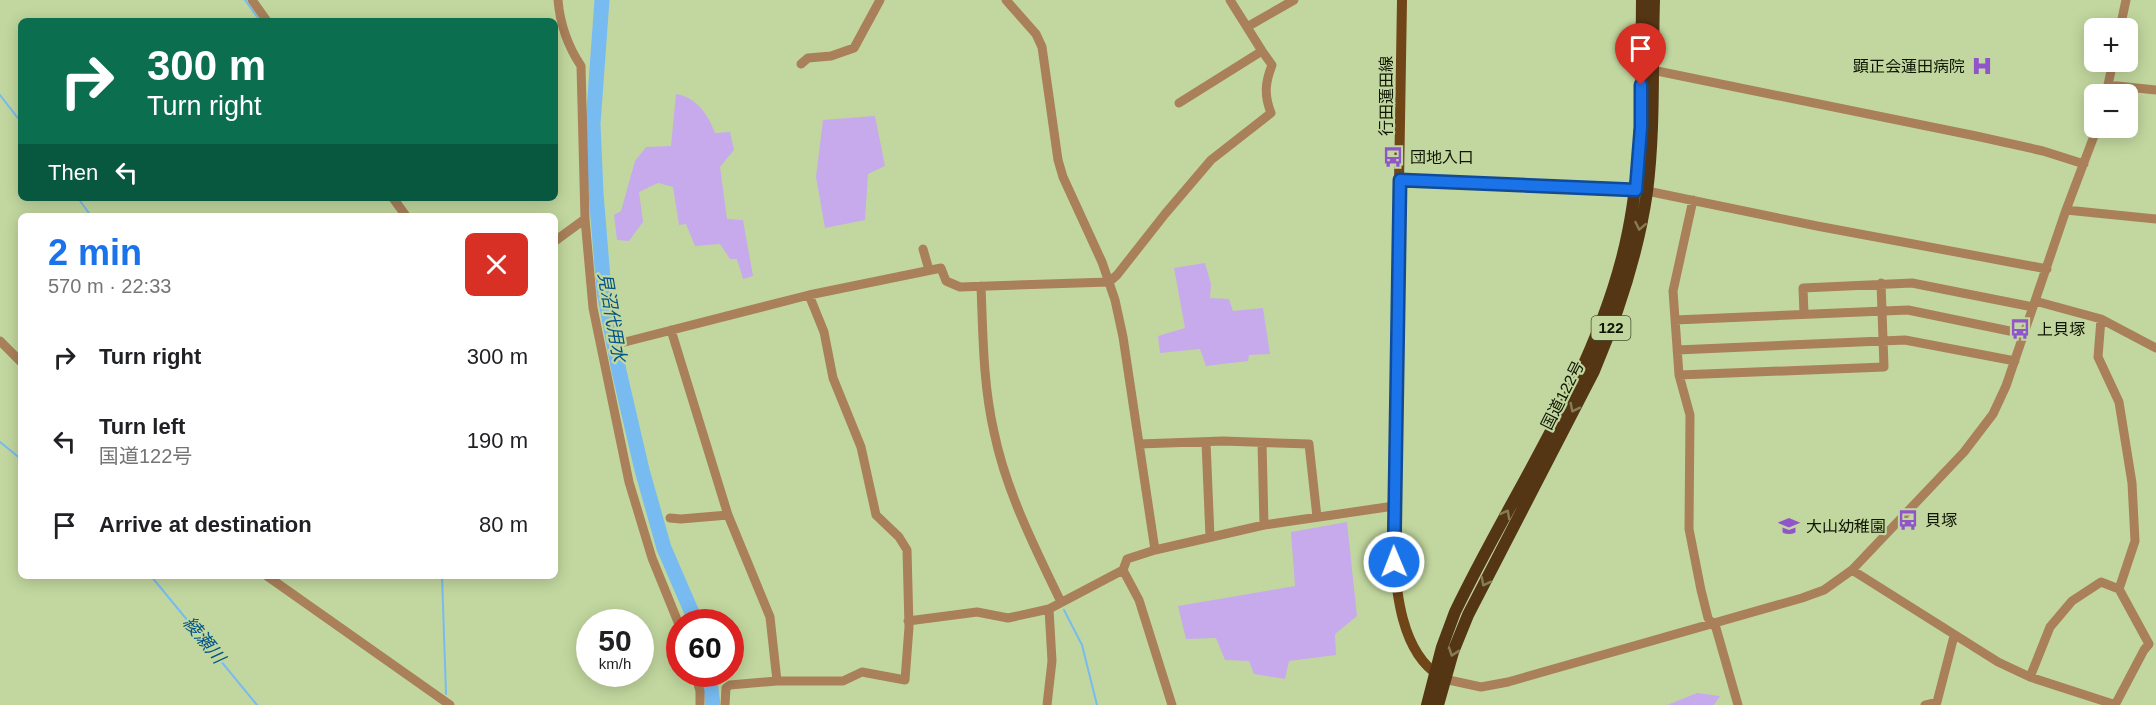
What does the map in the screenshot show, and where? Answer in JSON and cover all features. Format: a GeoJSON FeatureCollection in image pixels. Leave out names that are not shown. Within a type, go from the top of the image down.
{"type":"FeatureCollection","features":[{"type":"Feature","properties":{"kind":"highway","name":"国道122号"},"geometry":{"type":"LineString","coordinates":[[1641,191],[1642,0]]}},
{"type":"Feature","properties":{"kind":"highway","name":"国道122号"},"geometry":{"type":"LineString","coordinates":[[1439,676],[1594,371],[1627,283],[1652,128],[1654,0]]}},
{"type":"Feature","properties":{"kind":"highway","name":"122"},"geometry":{"type":"LineString","coordinates":[[1427,705],[1439,676]]}},
{"type":"Feature","properties":{"kind":"highway","name":"122"},"geometry":{"type":"LineString","coordinates":[[1438,705],[1439,676]]}},
{"type":"Feature","properties":{"kind":"main road","name":"行田蓮田線"},"geometry":{"type":"LineString","coordinates":[[1402,0],[1394,574],[1408,635],[1415,651],[1439,676]]}},
{"type":"Feature","properties":{"kind":"street"},"geometry":{"type":"LineString","coordinates":[[252,0],[265,18]]}},
{"type":"Feature","properties":{"kind":"street"},"geometry":{"type":"LineString","coordinates":[[558,0],[560,21],[580,66],[585,219],[593,308],[628,482],[652,558],[673,609]]}},
{"type":"Feature","properties":{"kind":"street"},"geometry":{"type":"LineString","coordinates":[[801,64],[808,58],[831,56],[854,48],[880,0]]}},
{"type":"Feature","properties":{"kind":"street"},"geometry":{"type":"LineString","coordinates":[[1006,0],[1036,34],[1042,47],[1058,160],[1063,177],[1109,282],[1123,338],[1155,550]]}},
{"type":"Feature","properties":{"kind":"street"},"geometry":{"type":"LineString","coordinates":[[625,342],[809,295],[941,268],[946,281],[960,287],[1109,282],[1211,160],[1271,113],[1265,90],[1272,65],[1230,0]]}},
{"type":"Feature","properties":{"kind":"street"},"geometry":{"type":"LineString","coordinates":[[1247,27],[1294,0]]}},
{"type":"Feature","properties":{"kind":"street"},"geometry":{"type":"LineString","coordinates":[[2122,18],[2126,0]]}},
{"type":"Feature","properties":{"kind":"street"},"geometry":{"type":"LineString","coordinates":[[1179,103],[1262,51]]}},
{"type":"Feature","properties":{"kind":"street"},"geometry":{"type":"LineString","coordinates":[[1652,70],[1976,136],[2043,151],[2084,164]]}},
{"type":"Feature","properties":{"kind":"street"},"geometry":{"type":"LineString","coordinates":[[2138,90],[2156,90]]}},
{"type":"Feature","properties":{"kind":"street"},"geometry":{"type":"LineString","coordinates":[[1439,676],[1473,687],[1490,687],[1824,590],[1852,570],[1950,468],[1975,439],[2000,399],[2093,138]]}},
{"type":"Feature","properties":{"kind":"street"},"geometry":{"type":"LineString","coordinates":[[1400,180],[1641,191],[2047,269]]}},
{"type":"Feature","properties":{"kind":"street"},"geometry":{"type":"LineString","coordinates":[[1693,200],[1672,291],[1679,375],[1690,415],[1689,529],[1708,618],[1716,628],[1738,705]]}},
{"type":"Feature","properties":{"kind":"street"},"geometry":{"type":"LineString","coordinates":[[2066,210],[2156,219]]}},
{"type":"Feature","properties":{"kind":"street"},"geometry":{"type":"LineString","coordinates":[[558,239],[585,219]]}},
{"type":"Feature","properties":{"kind":"street"},"geometry":{"type":"LineString","coordinates":[[923,249],[929,270]]}},
{"type":"Feature","properties":{"kind":"street"},"geometry":{"type":"LineString","coordinates":[[1679,375],[1884,367],[1881,283]]}},
{"type":"Feature","properties":{"kind":"street"},"geometry":{"type":"LineString","coordinates":[[1804,314],[1803,288],[1912,283],[2034,304],[2101,319],[2156,348]]}},
{"type":"Feature","properties":{"kind":"street"},"geometry":{"type":"LineString","coordinates":[[981,286],[983,360],[993,431],[1003,467],[1018,506],[1041,562],[1061,602]]}},
{"type":"Feature","properties":{"kind":"street"},"geometry":{"type":"LineString","coordinates":[[725,705],[726,688],[730,685],[777,681],[843,681],[862,672],[905,680],[908,621],[907,550],[899,537],[876,515],[861,447],[833,378],[824,332],[809,295]]}},
{"type":"Feature","properties":{"kind":"street"},"geometry":{"type":"LineString","coordinates":[[1675,320],[1908,310],[2024,334]]}},
{"type":"Feature","properties":{"kind":"street"},"geometry":{"type":"LineString","coordinates":[[2101,319],[2098,357],[2119,402],[2132,483],[2135,542],[2119,589]]}},
{"type":"Feature","properties":{"kind":"street"},"geometry":{"type":"LineString","coordinates":[[671,330],[728,514],[770,617],[777,681]]}},
{"type":"Feature","properties":{"kind":"street"},"geometry":{"type":"LineString","coordinates":[[1677,350],[1905,340],[2015,361]]}},
{"type":"Feature","properties":{"kind":"street"},"geometry":{"type":"LineString","coordinates":[[0,342],[18,359]]}},
{"type":"Feature","properties":{"kind":"street"},"geometry":{"type":"LineString","coordinates":[[1139,444],[1206,442],[1309,444],[1317,517]]}},
{"type":"Feature","properties":{"kind":"street"},"geometry":{"type":"LineString","coordinates":[[1206,442],[1210,537]]}},
{"type":"Feature","properties":{"kind":"street"},"geometry":{"type":"LineString","coordinates":[[1262,443],[1264,525]]}},
{"type":"Feature","properties":{"kind":"street"},"geometry":{"type":"LineString","coordinates":[[908,621],[977,612],[1008,618],[1049,609],[1123,570],[1127,559],[1155,550],[1264,525],[1394,506]]}},
{"type":"Feature","properties":{"kind":"street"},"geometry":{"type":"LineString","coordinates":[[670,518],[728,514]]}},
{"type":"Feature","properties":{"kind":"street"},"geometry":{"type":"LineString","coordinates":[[1123,570],[1139,600],[1172,705]]}},
{"type":"Feature","properties":{"kind":"street"},"geometry":{"type":"LineString","coordinates":[[1852,570],[1998,662],[2030,677],[2116,705],[2144,650],[2152,641],[2119,589],[2101,582],[2073,602],[2050,627],[2030,677]]}},
{"type":"Feature","properties":{"kind":"street"},"geometry":{"type":"LineString","coordinates":[[271,579],[450,705]]}},
{"type":"Feature","properties":{"kind":"street"},"geometry":{"type":"LineString","coordinates":[[1047,705],[1052,661],[1049,609]]}},
{"type":"Feature","properties":{"kind":"street"},"geometry":{"type":"LineString","coordinates":[[1925,705],[1937,702],[1954,636]]}},
{"type":"Feature","properties":{"kind":"street"},"geometry":{"type":"LineString","coordinates":[[699,687],[700,705]]}},
{"type":"Feature","properties":{"kind":"shaded area"},"geometry":{"type":"Polygon","coordinates":[[[676,94],[690,99],[700,108],[709,119],[715,133],[730,132],[734,150],[720,167],[727,219],[743,220],[753,276],[743,279],[737,259],[730,259],[720,244],[695,246],[686,224],[679,225],[673,187],[658,183],[639,192],[643,222],[629,241],[617,240],[614,215],[621,211],[635,161],[646,147],[671,146],[676,94]]]}},
{"type":"Feature","properties":{"kind":"shaded area"},"geometry":{"type":"Polygon","coordinates":[[[875,116],[885,166],[868,174],[865,220],[825,228],[816,177],[823,120],[875,116]]]}},
{"type":"Feature","properties":{"kind":"shaded area"},"geometry":{"type":"Polygon","coordinates":[[[1205,263],[1211,284],[1210,298],[1229,299],[1233,311],[1263,308],[1270,354],[1249,355],[1248,361],[1206,366],[1200,349],[1160,353],[1158,336],[1185,328],[1174,268],[1205,263]]]}},
{"type":"Feature","properties":{"kind":"shaded area"},"geometry":{"type":"Polygon","coordinates":[[[1347,522],[1357,616],[1335,634],[1336,655],[1289,661],[1285,679],[1254,674],[1249,661],[1225,660],[1216,638],[1186,639],[1178,606],[1295,586],[1291,532],[1347,522]]]}},
{"type":"Feature","properties":{"kind":"shaded area"},"geometry":{"type":"Polygon","coordinates":[[[1697,693],[1720,696],[1714,705],[1667,705],[1697,693]]]}},
{"type":"Feature","properties":{"kind":"waterway"},"geometry":{"type":"LineString","coordinates":[[245,0],[258,18]]}},
{"type":"Feature","properties":{"kind":"waterway","name":"見沼代用水"},"geometry":{"type":"LineString","coordinates":[[602,0],[593,124],[604,291],[619,371],[642,470],[664,548],[690,609]]}},
{"type":"Feature","properties":{"kind":"waterway"},"geometry":{"type":"LineString","coordinates":[[0,95],[18,118]]}},
{"type":"Feature","properties":{"kind":"waterway"},"geometry":{"type":"LineString","coordinates":[[80,201],[89,213]]}},
{"type":"Feature","properties":{"kind":"waterway","name":"綾瀬川"},"geometry":{"type":"LineString","coordinates":[[0,442],[18,457]]}},
{"type":"Feature","properties":{"kind":"waterway","name":"綾瀬川"},"geometry":{"type":"LineString","coordinates":[[153,579],[257,705]]}},
{"type":"Feature","properties":{"kind":"waterway"},"geometry":{"type":"LineString","coordinates":[[442,579],[446,694]]}},
{"type":"Feature","properties":{"kind":"waterway"},"geometry":{"type":"LineString","coordinates":[[1064,610],[1082,645],[1097,705]]}},
{"type":"Feature","properties":{"kind":"waterway","name":"見沼代用水"},"geometry":{"type":"LineString","coordinates":[[711,687],[713,705]]}},
{"type":"Feature","properties":{"kind":"place","name":"顕正会蓮田病院"},"geometry":{"type":"Point","coordinates":[1982,66]}},
{"type":"Feature","properties":{"kind":"place","name":"団地入口"},"geometry":{"type":"Point","coordinates":[1393,157]}},
{"type":"Feature","properties":{"kind":"place","name":"上貝塚"},"geometry":{"type":"Point","coordinates":[2020,329]}},
{"type":"Feature","properties":{"kind":"place","name":"貝塚"},"geometry":{"type":"Point","coordinates":[1908,520]}},
{"type":"Feature","properties":{"kind":"place","name":"大山幼稚園"},"geometry":{"type":"Point","coordinates":[1789,526]}},
{"type":"Feature","properties":{"kind":"route"},"geometry":{"type":"LineString","coordinates":[[1394,562],[1400,180],[1636,190],[1641,127],[1641,85]]}}]}
